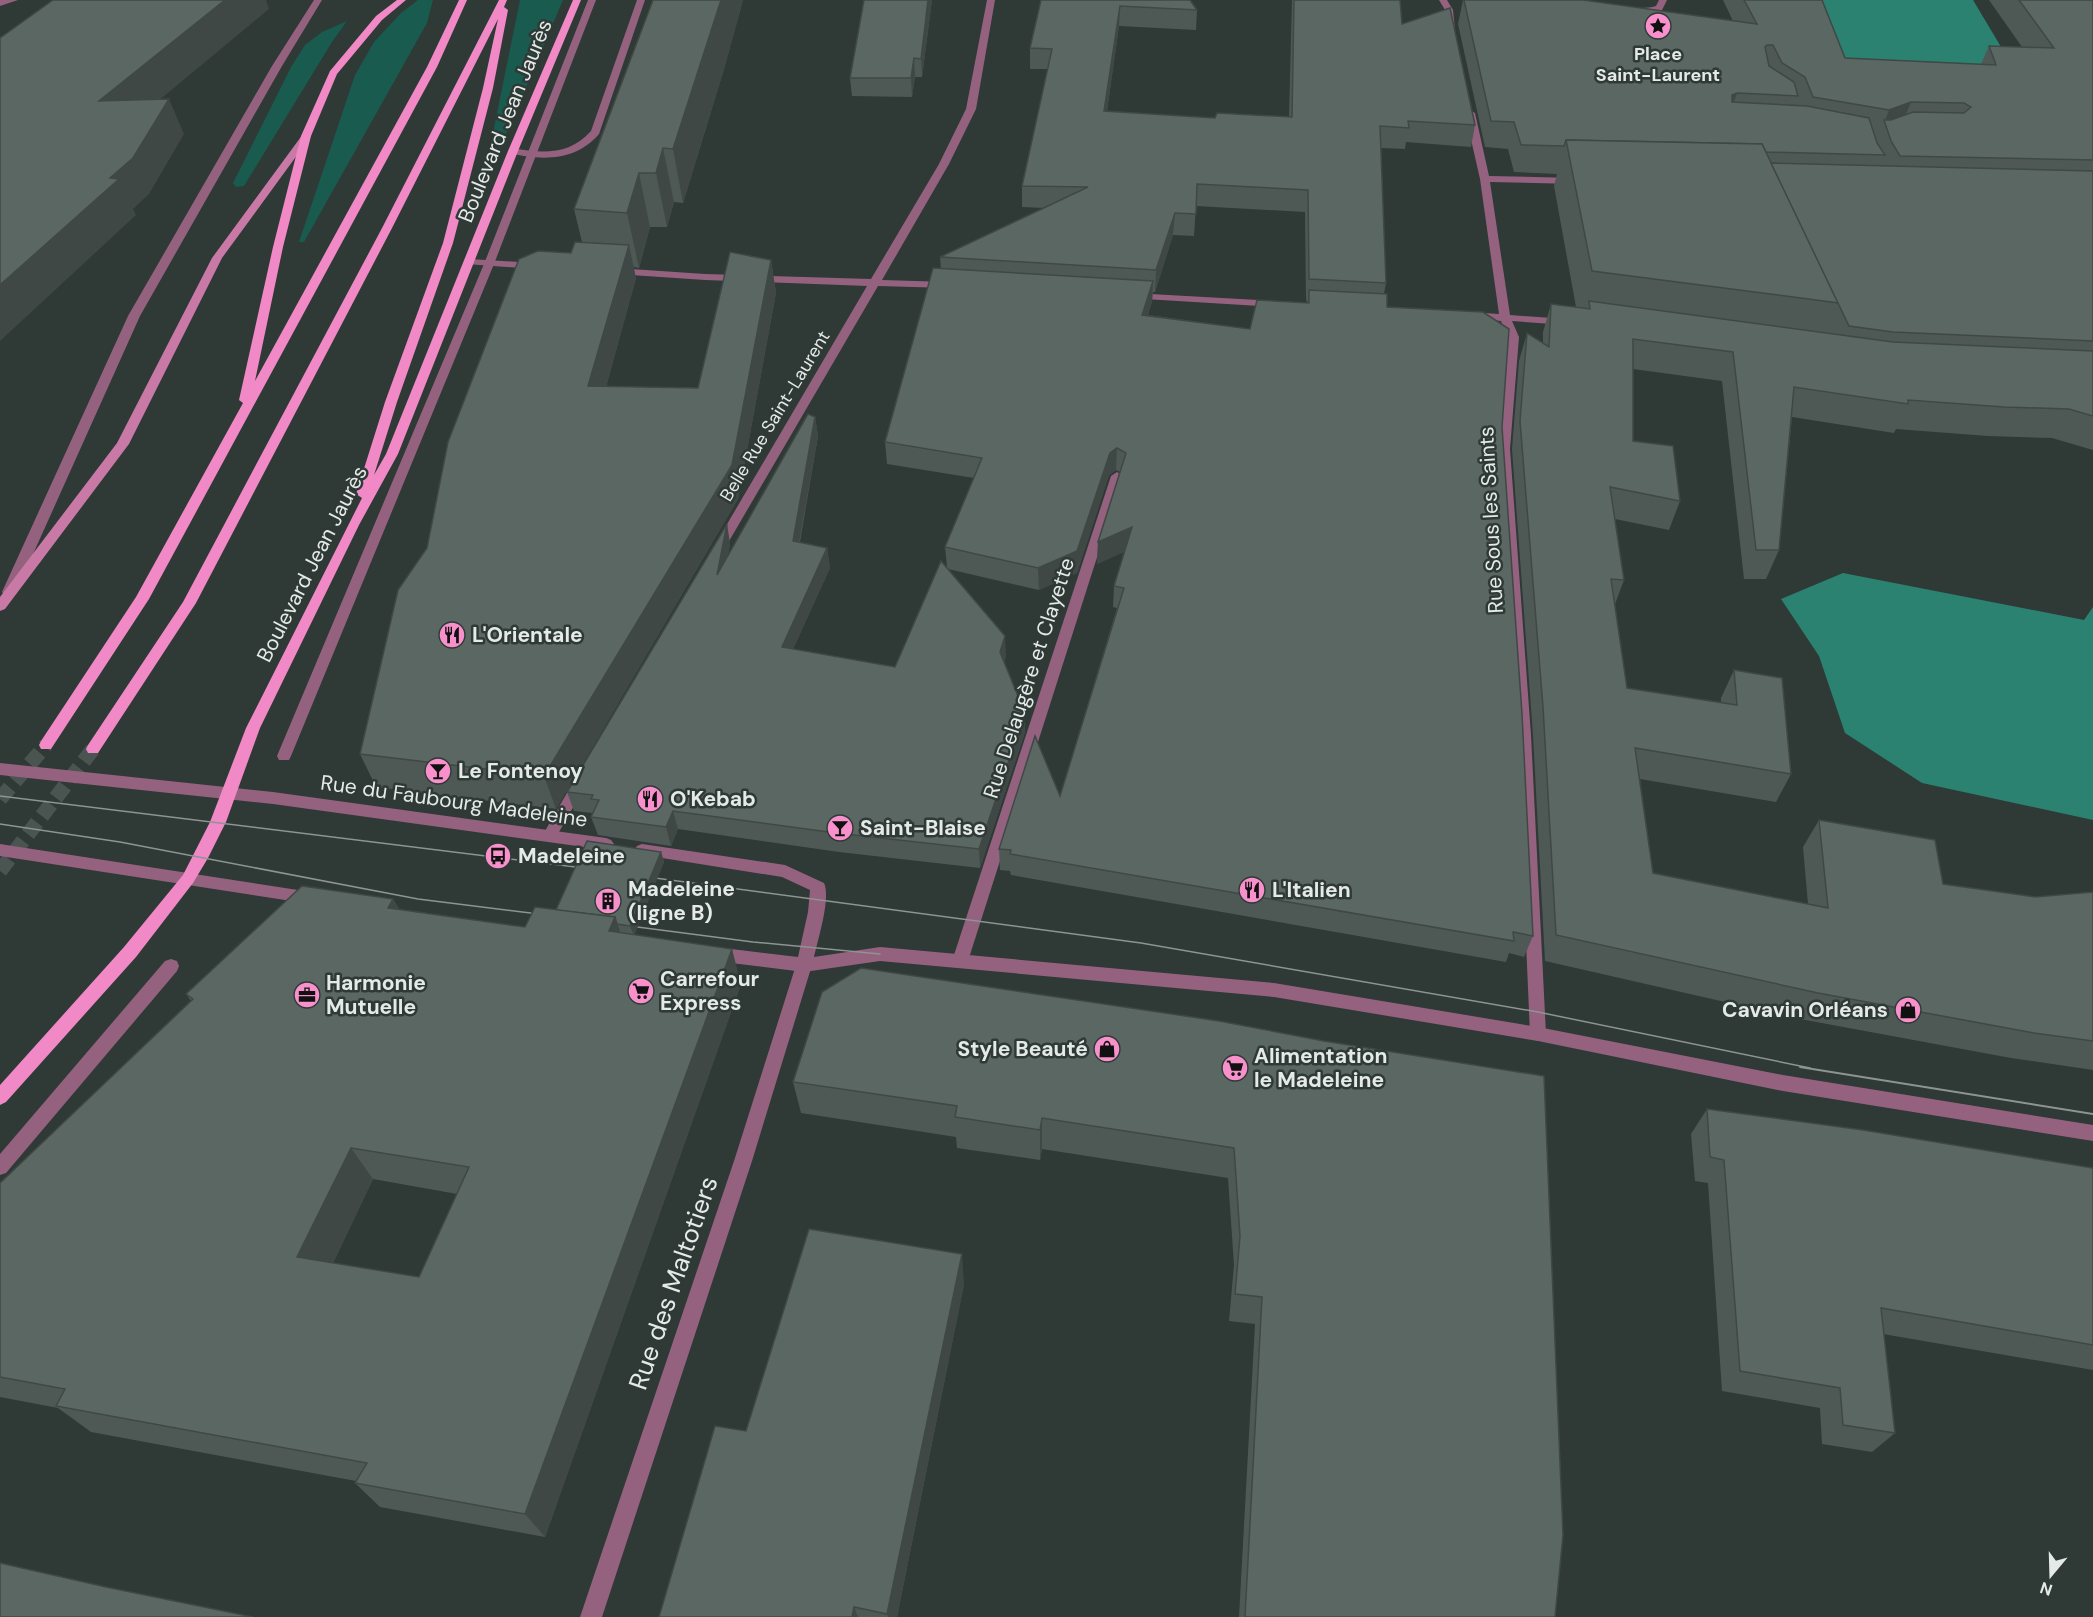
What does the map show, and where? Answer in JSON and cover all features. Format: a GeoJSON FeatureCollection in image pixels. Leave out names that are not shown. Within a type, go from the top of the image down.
{"type":"FeatureCollection","features":[{"type":"Feature","properties":{"kind":"main road"},"geometry":{"type":"LineString","coordinates":[[242,416],[276,258],[306,136],[333,73],[379,18],[402,0]]}},
{"type":"Feature","properties":{"kind":"main road"},"geometry":{"type":"LineString","coordinates":[[46,745],[142,599],[432,67],[463,0]]}},
{"type":"Feature","properties":{"kind":"main road"},"geometry":{"type":"LineString","coordinates":[[353,525],[391,402],[448,243],[489,88],[504,0]]}},
{"type":"Feature","properties":{"kind":"main road"},"geometry":{"type":"LineString","coordinates":[[93,749],[189,603],[386,230],[504,0]]}},
{"type":"Feature","properties":{"kind":"main road","name":"Boulevard Jean Jaurès"},"geometry":{"type":"LineString","coordinates":[[0,1097],[130,952],[188,879],[218,822],[253,728],[353,525],[392,454],[513,151],[577,0]]}},
{"type":"Feature","properties":{"kind":"main road"},"geometry":{"type":"LineString","coordinates":[[4,600],[123,444],[217,258],[306,136]]}},
{"type":"Feature","properties":{"kind":"street"},"geometry":{"type":"LineString","coordinates":[[0,3],[14,0]]}},
{"type":"Feature","properties":{"kind":"street"},"geometry":{"type":"LineString","coordinates":[[4,600],[134,316],[318,0]]}},
{"type":"Feature","properties":{"kind":"street","name":"Boulevard Jean Jaurès"},"geometry":{"type":"LineString","coordinates":[[284,756],[489,264],[592,0]]}},
{"type":"Feature","properties":{"kind":"street"},"geometry":{"type":"LineString","coordinates":[[513,151],[531,155],[556,155],[577,150],[591,140],[597,132],[641,0]]}},
{"type":"Feature","properties":{"kind":"street","name":"Belle Rue Saint-Laurent"},"geometry":{"type":"LineString","coordinates":[[714,555],[944,164],[971,110],[991,0]]}},
{"type":"Feature","properties":{"kind":"street"},"geometry":{"type":"LineString","coordinates":[[1443,0],[1449,10],[1456,44]]}},
{"type":"Feature","properties":{"kind":"street"},"geometry":{"type":"LineString","coordinates":[[1621,10],[1645,12],[1659,8],[1663,0]]}},
{"type":"Feature","properties":{"kind":"street","name":"Rue Sous les Saints"},"geometry":{"type":"LineString","coordinates":[[1468,100],[1485,179],[1504,317],[1513,337],[1504,449],[1524,735],[1538,1034]]}},
{"type":"Feature","properties":{"kind":"street"},"geometry":{"type":"LineString","coordinates":[[1485,179],[1588,181]]}},
{"type":"Feature","properties":{"kind":"street"},"geometry":{"type":"LineString","coordinates":[[470,262],[547,267]]}},
{"type":"Feature","properties":{"kind":"street"},"geometry":{"type":"LineString","coordinates":[[604,270],[705,277],[876,281],[959,286]]}},
{"type":"Feature","properties":{"kind":"street"},"geometry":{"type":"LineString","coordinates":[[1125,295],[1291,305]]}},
{"type":"Feature","properties":{"kind":"street"},"geometry":{"type":"LineString","coordinates":[[1457,314],[1576,323]]}},
{"type":"Feature","properties":{"kind":"street","name":"Rue Delaugère et Clayette"},"geometry":{"type":"LineString","coordinates":[[960,961],[1117,476]]}},
{"type":"Feature","properties":{"kind":"street","name":"Rue du Faubourg Madeleine"},"geometry":{"type":"LineString","coordinates":[[0,769],[229,793],[550,835],[785,871],[818,887],[816,912],[804,965]]}},
{"type":"Feature","properties":{"kind":"street"},"geometry":{"type":"LineString","coordinates":[[550,835],[586,774]]}},
{"type":"Feature","properties":{"kind":"street"},"geometry":{"type":"LineString","coordinates":[[0,850],[327,900]]}},
{"type":"Feature","properties":{"kind":"street"},"geometry":{"type":"LineString","coordinates":[[699,952],[804,965],[880,954],[1274,990],[1538,1034],[1783,1083],[2093,1132]]}},
{"type":"Feature","properties":{"kind":"street","name":"Rue des Maltotiers"},"geometry":{"type":"LineString","coordinates":[[591,1617],[743,1161],[804,965]]}},
{"type":"Feature","properties":{"kind":"street"},"geometry":{"type":"LineString","coordinates":[[0,1167],[171,966]]}},
{"type":"Feature","properties":{"kind":"green space"},"geometry":{"type":"Polygon","coordinates":[[[418,0],[433,0],[427,23],[304,242],[299,242],[355,75],[374,42],[401,13],[418,0]]]}},
{"type":"Feature","properties":{"kind":"green space"},"geometry":{"type":"Polygon","coordinates":[[[520,0],[563,0],[493,165],[486,167],[520,0]]]}},
{"type":"Feature","properties":{"kind":"green space"},"geometry":{"type":"Polygon","coordinates":[[[1798,0],[1973,0],[2013,67],[1823,62],[1798,0]]]}},
{"type":"Feature","properties":{"kind":"green space"},"geometry":{"type":"Polygon","coordinates":[[[347,21],[244,186],[236,187],[233,183],[291,67],[305,45],[322,32],[347,21]]]}},
{"type":"Feature","properties":{"kind":"green space"},"geometry":{"type":"Polygon","coordinates":[[[1843,573],[2084,620],[2093,607],[2093,820],[1922,783],[1845,733],[1819,656],[1781,599],[1843,573]]]}},
{"type":"Feature","properties":{"kind":"building"},"geometry":{"type":"Polygon","coordinates":[[[53,0],[225,0],[99,101],[169,99],[133,158],[110,178],[119,179],[0,285],[0,38],[53,0]]]}},
{"type":"Feature","properties":{"kind":"building"},"geometry":{"type":"Polygon","coordinates":[[[653,0],[721,0],[673,149],[663,148],[656,173],[639,173],[627,213],[574,209],[653,0]]]}},
{"type":"Feature","properties":{"kind":"building"},"geometry":{"type":"Polygon","coordinates":[[[864,0],[928,0],[921,59],[914,58],[911,78],[850,78],[864,0]]]}},
{"type":"Feature","properties":{"kind":"building"},"geometry":{"type":"Polygon","coordinates":[[[1041,0],[1190,0],[1197,10],[1120,6],[1104,111],[1215,118],[1217,113],[1292,117],[1294,0],[1400,0],[1402,24],[1450,8],[1475,125],[1408,121],[1409,128],[1380,126],[1386,283],[1309,279],[1308,190],[1197,184],[1196,214],[1175,213],[1156,270],[940,257],[1088,187],[1022,186],[1052,49],[1030,48],[1041,0]]]}},
{"type":"Feature","properties":{"kind":"building"},"geometry":{"type":"Polygon","coordinates":[[[1464,0],[1583,0],[1757,24],[1744,0],[1822,0],[1845,58],[1996,65],[1989,46],[2054,48],[2019,0],[2093,0],[2093,160],[1900,156],[1891,141],[1884,120],[1891,120],[1913,112],[1964,113],[1971,107],[1964,103],[1911,102],[1889,110],[1813,97],[1805,77],[1782,63],[1773,45],[1765,47],[1769,66],[1794,82],[1798,96],[1737,93],[1732,95],[1732,102],[1807,106],[1869,118],[1877,143],[1885,155],[1766,152],[1762,144],[1566,140],[1564,146],[1521,145],[1514,122],[1491,121],[1464,0]]]}},
{"type":"Feature","properties":{"kind":"building"},"geometry":{"type":"Polygon","coordinates":[[[1566,140],[1762,144],[1839,303],[1592,271],[1566,140]]]}},
{"type":"Feature","properties":{"kind":"building"},"geometry":{"type":"Polygon","coordinates":[[[1771,163],[2093,171],[2093,341],[1893,332],[1849,326],[1771,163]]]}},
{"type":"Feature","properties":{"kind":"building"},"geometry":{"type":"Polygon","coordinates":[[[575,242],[629,245],[588,386],[698,388],[730,252],[771,260],[732,465],[544,776],[360,754],[398,590],[427,548],[448,442],[519,259],[538,251],[571,253],[575,242]]]}},
{"type":"Feature","properties":{"kind":"building"},"geometry":{"type":"Polygon","coordinates":[[[933,268],[1153,281],[1142,315],[1250,329],[1257,300],[1309,303],[1309,290],[1387,294],[1387,307],[1483,312],[1509,329],[1502,427],[1522,714],[1533,936],[1513,932],[1514,941],[1010,854],[1011,850],[999,849],[1035,736],[1060,796],[1124,588],[1114,586],[1132,527],[1098,542],[1126,453],[1117,448],[1110,453],[1077,551],[1038,568],[945,547],[982,458],[885,442],[933,268]]]}},
{"type":"Feature","properties":{"kind":"building"},"geometry":{"type":"Polygon","coordinates":[[[1589,301],[1893,342],[2093,351],[2093,416],[2069,409],[1908,400],[1908,404],[1794,387],[1779,550],[1756,550],[1733,352],[1633,339],[1633,441],[1673,446],[1680,501],[1610,487],[1624,580],[1611,579],[1627,688],[1737,705],[1734,670],[1782,678],[1791,774],[1635,748],[1653,873],[1828,908],[1819,820],[1935,840],[1943,884],[2035,897],[2093,892],[2093,1041],[2034,1033],[1818,993],[1556,935],[1543,707],[1520,421],[1527,333],[1549,347],[1551,304],[1590,309],[1589,301]]]}},
{"type":"Feature","properties":{"kind":"building"},"geometry":{"type":"Polygon","coordinates":[[[808,414],[815,417],[793,541],[827,548],[782,647],[895,667],[941,561],[1005,636],[1000,652],[1025,713],[979,849],[673,811],[666,827],[591,817],[599,800],[591,799],[593,795],[567,792],[727,524],[717,575],[808,414]]]}},
{"type":"Feature","properties":{"kind":"building"},"geometry":{"type":"Polygon","coordinates":[[[587,841],[661,852],[630,926],[617,924],[615,917],[556,910],[587,841]]]}},
{"type":"Feature","properties":{"kind":"building"},"geometry":{"type":"Polygon","coordinates":[[[302,886],[393,899],[388,908],[525,927],[535,907],[615,917],[609,931],[732,949],[525,1514],[355,1483],[367,1463],[56,1406],[65,1389],[0,1377],[0,1183],[193,999],[186,994],[302,886]],[[351,1148],[297,1257],[419,1277],[469,1167],[351,1148]]]}},
{"type":"Feature","properties":{"kind":"building"},"geometry":{"type":"Polygon","coordinates":[[[861,968],[1219,1021],[1324,1041],[1544,1076],[1563,1535],[1555,1617],[1245,1617],[1262,1297],[1235,1294],[1240,1236],[1234,1148],[1042,1118],[1040,1130],[955,1117],[957,1106],[793,1082],[822,992],[861,968]]]}},
{"type":"Feature","properties":{"kind":"building"},"geometry":{"type":"Polygon","coordinates":[[[1707,1109],[1863,1130],[2093,1168],[2093,1345],[1881,1308],[1895,1433],[1843,1425],[1840,1388],[1740,1371],[1724,1160],[1710,1157],[1707,1109]]]}},
{"type":"Feature","properties":{"kind":"building"},"geometry":{"type":"Polygon","coordinates":[[[809,1229],[962,1254],[887,1614],[854,1607],[852,1617],[659,1617],[715,1426],[746,1431],[809,1229]]]}},
{"type":"Feature","properties":{"kind":"building"},"geometry":{"type":"Polygon","coordinates":[[[0,1563],[106,1587],[253,1617],[0,1617],[0,1563]]]}},
{"type":"Feature","properties":{"kind":"tunnel"},"geometry":{"type":"LineString","coordinates":[[0,799],[46,745]]}},
{"type":"Feature","properties":{"kind":"tunnel"},"geometry":{"type":"LineString","coordinates":[[0,871],[93,749]]}},
{"type":"Feature","properties":{"kind":"tram line"},"geometry":{"type":"LineString","coordinates":[[0,796],[592,869]]}},
{"type":"Feature","properties":{"kind":"tram line"},"geometry":{"type":"LineString","coordinates":[[0,824],[120,842],[418,899],[547,915]]}},
{"type":"Feature","properties":{"kind":"tram line"},"geometry":{"type":"LineString","coordinates":[[640,876],[1141,943],[1538,1012],[1810,1068]]}},
{"type":"Feature","properties":{"kind":"tram line"},"geometry":{"type":"LineString","coordinates":[[622,925],[753,942],[880,954]]}},
{"type":"Feature","properties":{"kind":"tram line"},"geometry":{"type":"LineString","coordinates":[[1800,1067],[2093,1114]]}},
{"type":"Feature","properties":{"kind":"place","name":"Place Saint-Laurent"},"geometry":{"type":"Point","coordinates":[1658,26]}},
{"type":"Feature","properties":{"kind":"place","name":"L'Orientale"},"geometry":{"type":"Point","coordinates":[452,635]}},
{"type":"Feature","properties":{"kind":"place","name":"Le Fontenoy"},"geometry":{"type":"Point","coordinates":[438,771]}},
{"type":"Feature","properties":{"kind":"place","name":"O'Kebab"},"geometry":{"type":"Point","coordinates":[650,799]}},
{"type":"Feature","properties":{"kind":"place","name":"Saint-Blaise"},"geometry":{"type":"Point","coordinates":[840,828]}},
{"type":"Feature","properties":{"kind":"place","name":"Madeleine"},"geometry":{"type":"Point","coordinates":[498,856]}},
{"type":"Feature","properties":{"kind":"place","name":"L'Italien"},"geometry":{"type":"Point","coordinates":[1252,890]}},
{"type":"Feature","properties":{"kind":"place","name":"Madeleine (ligne B)"},"geometry":{"type":"Point","coordinates":[608,901]}},
{"type":"Feature","properties":{"kind":"place","name":"Carrefour Express"},"geometry":{"type":"Point","coordinates":[641,991]}},
{"type":"Feature","properties":{"kind":"place","name":"Harmonie Mutuelle"},"geometry":{"type":"Point","coordinates":[307,995]}},
{"type":"Feature","properties":{"kind":"place","name":"Cavavin Orléans"},"geometry":{"type":"Point","coordinates":[1908,1010]}},
{"type":"Feature","properties":{"kind":"place","name":"Style Beauté"},"geometry":{"type":"Point","coordinates":[1107,1049]}},
{"type":"Feature","properties":{"kind":"place","name":"Alimentation le Madeleine"},"geometry":{"type":"Point","coordinates":[1235,1068]}}]}
